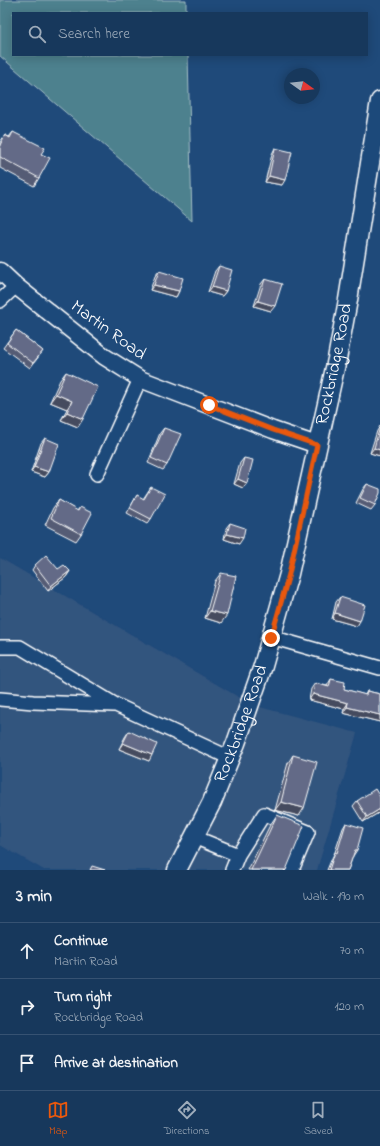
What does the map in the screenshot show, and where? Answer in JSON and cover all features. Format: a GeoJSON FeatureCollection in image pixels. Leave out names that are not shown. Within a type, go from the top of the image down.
{"type":"FeatureCollection","features":[{"type":"Feature","properties":{"kind":"main road","name":"Rockbridge Road"},"geometry":{"type":"LineString","coordinates":[[177,870],[212,802],[247,714],[263,666],[289,574],[337,359],[380,107]]}},
{"type":"Feature","properties":{"kind":"street","name":"Martin Road"},"geometry":{"type":"LineString","coordinates":[[0,271],[16,286],[105,357],[140,379],[273,430],[317,445]]}},
{"type":"Feature","properties":{"kind":"street"},"geometry":{"type":"LineString","coordinates":[[0,301],[16,286]]}},
{"type":"Feature","properties":{"kind":"street"},"geometry":{"type":"LineString","coordinates":[[97,474],[140,379]]}},
{"type":"Feature","properties":{"kind":"street"},"geometry":{"type":"LineString","coordinates":[[271,638],[380,668]]}},
{"type":"Feature","properties":{"kind":"street"},"geometry":{"type":"LineString","coordinates":[[0,647],[20,647],[116,705],[230,758]]}},
{"type":"Feature","properties":{"kind":"street"},"geometry":{"type":"LineString","coordinates":[[0,699],[33,702],[116,705]]}},
{"type":"Feature","properties":{"kind":"street"},"geometry":{"type":"LineString","coordinates":[[232,870],[238,855],[264,814],[308,832],[292,870]]}},
{"type":"Feature","properties":{"kind":"street"},"geometry":{"type":"LineString","coordinates":[[194,837],[238,855]]}},
{"type":"Feature","properties":{"kind":"shaded area"},"geometry":{"type":"Polygon","coordinates":[[[0,558],[252,705],[357,733],[317,870],[44,870],[0,845],[0,558]]]}},
{"type":"Feature","properties":{"kind":"green space"},"geometry":{"type":"Polygon","coordinates":[[[0,0],[186,0],[186,12],[12,12],[12,56],[188,56],[192,221],[0,56],[0,0]]]}},
{"type":"Feature","properties":{"kind":"building"},"geometry":{"type":"Polygon","coordinates":[[[13,132],[45,148],[41,154],[50,158],[39,178],[0,157],[0,145],[5,135],[10,138],[13,132]]]}},
{"type":"Feature","properties":{"kind":"building"},"geometry":{"type":"Polygon","coordinates":[[[275,148],[292,152],[285,180],[269,176],[275,148]]]}},
{"type":"Feature","properties":{"kind":"building"},"geometry":{"type":"Polygon","coordinates":[[[219,266],[232,270],[226,291],[212,287],[219,266]]]}},
{"type":"Feature","properties":{"kind":"building"},"geometry":{"type":"Polygon","coordinates":[[[159,271],[183,278],[179,291],[154,285],[159,271]]]}},
{"type":"Feature","properties":{"kind":"building"},"geometry":{"type":"Polygon","coordinates":[[[265,279],[282,284],[275,306],[258,301],[265,279]]]}},
{"type":"Feature","properties":{"kind":"building"},"geometry":{"type":"Polygon","coordinates":[[[16,330],[43,351],[33,363],[7,343],[16,330]]]}},
{"type":"Feature","properties":{"kind":"building"},"geometry":{"type":"Polygon","coordinates":[[[66,372],[98,387],[83,419],[67,412],[72,401],[56,394],[66,372]]]}},
{"type":"Feature","properties":{"kind":"building"},"geometry":{"type":"Polygon","coordinates":[[[380,427],[380,450],[374,448],[380,427]]]}},
{"type":"Feature","properties":{"kind":"building"},"geometry":{"type":"Polygon","coordinates":[[[164,428],[181,434],[167,465],[151,458],[164,428]]]}},
{"type":"Feature","properties":{"kind":"building"},"geometry":{"type":"Polygon","coordinates":[[[45,438],[59,444],[49,472],[34,467],[45,438]]]}},
{"type":"Feature","properties":{"kind":"building"},"geometry":{"type":"Polygon","coordinates":[[[244,458],[253,460],[247,483],[238,479],[244,458]]]}},
{"type":"Feature","properties":{"kind":"building"},"geometry":{"type":"Polygon","coordinates":[[[367,484],[380,489],[375,505],[360,498],[367,484]]]}},
{"type":"Feature","properties":{"kind":"building"},"geometry":{"type":"Polygon","coordinates":[[[151,487],[165,494],[151,519],[130,508],[137,495],[144,499],[151,487]]]}},
{"type":"Feature","properties":{"kind":"building"},"geometry":{"type":"Polygon","coordinates":[[[59,500],[78,511],[80,507],[92,513],[81,534],[51,518],[59,500]]]}},
{"type":"Feature","properties":{"kind":"building"},"geometry":{"type":"Polygon","coordinates":[[[230,523],[245,528],[243,538],[227,534],[230,523]]]}},
{"type":"Feature","properties":{"kind":"building"},"geometry":{"type":"Polygon","coordinates":[[[46,555],[58,569],[64,565],[70,571],[51,586],[35,565],[46,555]]]}},
{"type":"Feature","properties":{"kind":"building"},"geometry":{"type":"Polygon","coordinates":[[[221,573],[236,576],[227,615],[210,611],[221,573]]]}},
{"type":"Feature","properties":{"kind":"building"},"geometry":{"type":"Polygon","coordinates":[[[340,597],[365,605],[360,621],[335,613],[340,597]]]}},
{"type":"Feature","properties":{"kind":"building"},"geometry":{"type":"Polygon","coordinates":[[[331,679],[345,682],[344,689],[366,695],[367,691],[380,694],[380,715],[347,707],[348,703],[313,694],[315,683],[329,687],[331,679]]]}},
{"type":"Feature","properties":{"kind":"building"},"geometry":{"type":"Polygon","coordinates":[[[129,731],[157,744],[152,755],[123,743],[129,731]]]}},
{"type":"Feature","properties":{"kind":"building"},"geometry":{"type":"Polygon","coordinates":[[[293,755],[317,762],[304,808],[281,802],[293,755]]]}},
{"type":"Feature","properties":{"kind":"building"},"geometry":{"type":"Polygon","coordinates":[[[375,789],[380,797],[380,809],[367,817],[357,801],[375,789]]]}},
{"type":"Feature","properties":{"kind":"building"},"geometry":{"type":"Polygon","coordinates":[[[277,815],[304,826],[286,870],[251,870],[277,815]]]}},
{"type":"Feature","properties":{"kind":"building"},"geometry":{"type":"Polygon","coordinates":[[[346,823],[363,828],[357,850],[355,850],[348,870],[329,870],[335,852],[337,853],[346,823]]]}},
{"type":"Feature","properties":{"kind":"building"},"geometry":{"type":"Polygon","coordinates":[[[92,866],[105,870],[90,870],[92,866]]]}},
{"type":"Feature","properties":{"kind":"route"},"geometry":{"type":"LineString","coordinates":[[209,405],[273,430],[317,445],[289,574],[271,638]]}}]}
